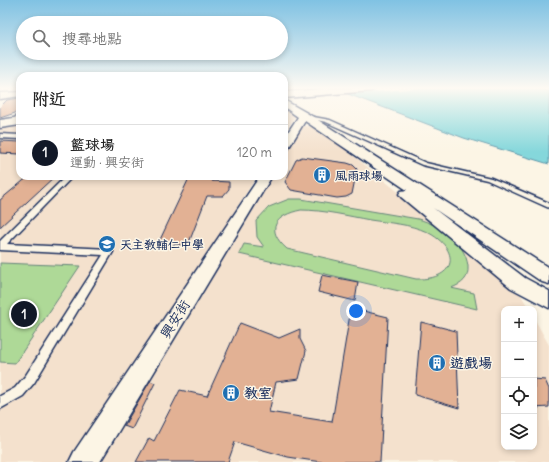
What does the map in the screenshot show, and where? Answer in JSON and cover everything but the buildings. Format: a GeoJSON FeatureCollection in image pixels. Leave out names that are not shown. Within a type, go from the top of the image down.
{"type":"FeatureCollection","features":[{"type":"Feature","properties":{"kind":"main road"},"geometry":{"type":"LineString","coordinates":[[0,124],[16,120]]}},
{"type":"Feature","properties":{"kind":"street"},"geometry":{"type":"LineString","coordinates":[[295,110],[323,129],[518,283],[549,300]]}},
{"type":"Feature","properties":{"kind":"street"},"geometry":{"type":"LineString","coordinates":[[288,141],[304,115]]}},
{"type":"Feature","properties":{"kind":"street"},"geometry":{"type":"LineString","coordinates":[[323,129],[549,277]]}},
{"type":"Feature","properties":{"kind":"street","name":"興安街"},"geometry":{"type":"LineString","coordinates":[[84,462],[263,180]]}},
{"type":"Feature","properties":{"kind":"lane"},"geometry":{"type":"LineString","coordinates":[[304,115],[328,121],[424,164],[489,179],[549,206]]}},
{"type":"Feature","properties":{"kind":"lane"},"geometry":{"type":"LineString","coordinates":[[0,136],[16,137]]}},
{"type":"Feature","properties":{"kind":"lane"},"geometry":{"type":"LineString","coordinates":[[0,247],[66,180]]}},
{"type":"Feature","properties":{"kind":"lane"},"geometry":{"type":"LineString","coordinates":[[0,247],[109,252],[30,379],[19,392],[0,403]]}},
{"type":"Feature","properties":{"kind":"shaded area"},"geometry":{"type":"Polygon","coordinates":[[[288,110],[296,115],[288,128],[288,110]]]}},
{"type":"Feature","properties":{"kind":"shaded area","name":"天主教輔仁中學"},"geometry":{"type":"Polygon","coordinates":[[[16,126],[16,180],[254,180],[75,462],[0,462],[0,128],[16,126]]]}},
{"type":"Feature","properties":{"kind":"shaded area"},"geometry":{"type":"Polygon","coordinates":[[[302,126],[318,127],[517,288],[527,306],[501,306],[501,450],[537,450],[537,323],[549,345],[549,462],[99,462],[269,180],[288,180],[288,149],[302,126]]]}},
{"type":"Feature","properties":{"kind":"green space"},"geometry":{"type":"Polygon","coordinates":[[[289,199],[301,199],[418,219],[435,226],[443,230],[457,242],[466,257],[468,271],[466,278],[458,285],[451,288],[474,293],[477,309],[239,254],[244,244],[264,247],[257,237],[256,221],[269,207],[289,199]],[[310,210],[292,212],[285,215],[276,224],[276,235],[287,249],[416,279],[430,278],[440,274],[447,269],[450,262],[450,255],[446,247],[438,239],[420,229],[399,224],[310,210]]]}},
{"type":"Feature","properties":{"kind":"green space"},"geometry":{"type":"Polygon","coordinates":[[[0,263],[80,266],[15,363],[0,362],[0,263]]]}},
{"type":"Feature","properties":{"kind":"water"},"geometry":{"type":"Polygon","coordinates":[[[389,110],[549,110],[549,164],[464,138],[389,110]]]}},
{"type":"Feature","properties":{"kind":"place","name":"風雨球場"},"geometry":{"type":"Point","coordinates":[322,175]}},
{"type":"Feature","properties":{"kind":"place","name":"天主教輔仁中學"},"geometry":{"type":"Point","coordinates":[107,244]}},
{"type":"Feature","properties":{"kind":"place","name":"籃球場"},"geometry":{"type":"Point","coordinates":[24,314]}},
{"type":"Feature","properties":{"kind":"place","name":"遊戲場"},"geometry":{"type":"Point","coordinates":[437,363]}},
{"type":"Feature","properties":{"kind":"place","name":"教室"},"geometry":{"type":"Point","coordinates":[231,393]}}]}
